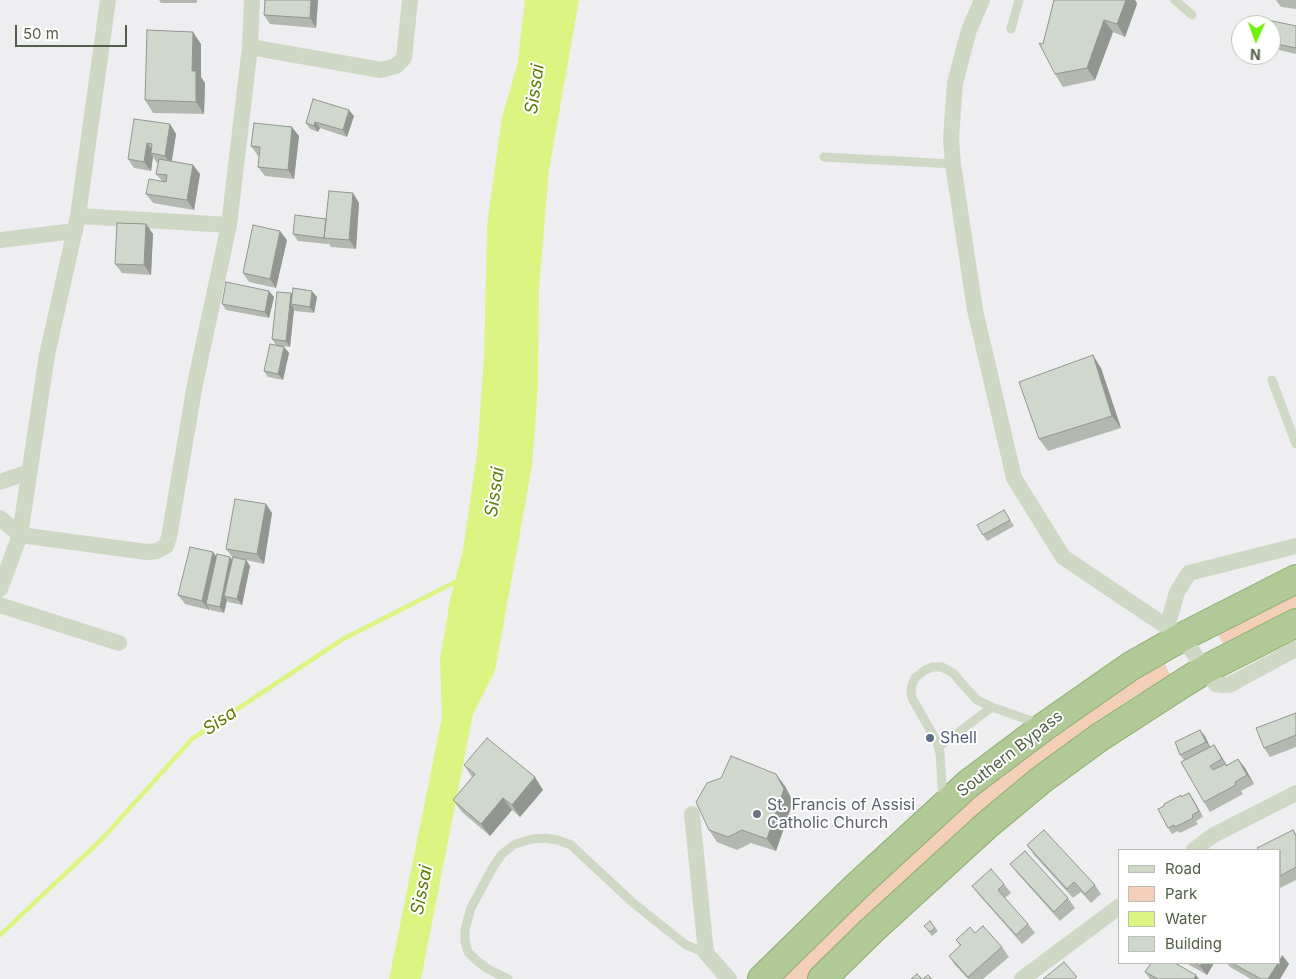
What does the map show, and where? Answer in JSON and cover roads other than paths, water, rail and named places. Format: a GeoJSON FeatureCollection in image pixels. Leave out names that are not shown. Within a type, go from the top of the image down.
{"type":"FeatureCollection","features":[{"type":"Feature","properties":{"kind":"highway","name":"Southern Bypass"},"geometry":{"type":"LineString","coordinates":[[762,979],[856,887],[968,784],[1045,726],[1132,666],[1175,632],[1296,579]]}},
{"type":"Feature","properties":{"kind":"highway"},"geometry":{"type":"LineString","coordinates":[[822,979],[872,930],[987,825],[1041,780],[1100,737],[1206,669],[1296,622]]}},
{"type":"Feature","properties":{"kind":"street"},"geometry":{"type":"LineString","coordinates":[[0,589],[20,535],[47,355],[76,224],[108,0]]}},
{"type":"Feature","properties":{"kind":"street"},"geometry":{"type":"LineString","coordinates":[[0,518],[20,535],[147,552],[157,551],[166,546],[195,384],[229,225],[250,47],[252,0]]}},
{"type":"Feature","properties":{"kind":"street"},"geometry":{"type":"LineString","coordinates":[[250,47],[381,70],[396,66],[404,58],[410,0]]}},
{"type":"Feature","properties":{"kind":"street"},"geometry":{"type":"LineString","coordinates":[[982,0],[969,30],[955,83],[951,139],[974,310],[1014,478],[1063,557],[1175,632],[1216,684],[1229,685],[1296,649]]}},
{"type":"Feature","properties":{"kind":"street"},"geometry":{"type":"LineString","coordinates":[[0,240],[76,224],[229,225]]}},
{"type":"Feature","properties":{"kind":"street"},"geometry":{"type":"LineString","coordinates":[[0,482],[29,472]]}},
{"type":"Feature","properties":{"kind":"street"},"geometry":{"type":"LineString","coordinates":[[1175,632],[1176,592],[1189,573],[1296,546]]}},
{"type":"Feature","properties":{"kind":"street"},"geometry":{"type":"LineString","coordinates":[[0,605],[119,643]]}},
{"type":"Feature","properties":{"kind":"street"},"geometry":{"type":"LineString","coordinates":[[1195,849],[1212,836],[1296,793]]}},
{"type":"Feature","properties":{"kind":"street"},"geometry":{"type":"LineString","coordinates":[[692,814],[706,953],[729,979]]}},
{"type":"Feature","properties":{"kind":"street"},"geometry":{"type":"LineString","coordinates":[[1022,979],[1118,907]]}},
{"type":"Feature","properties":{"kind":"lane"},"geometry":{"type":"LineString","coordinates":[[1011,29],[1019,0]]}},
{"type":"Feature","properties":{"kind":"lane"},"geometry":{"type":"LineString","coordinates":[[1175,0],[1192,15]]}},
{"type":"Feature","properties":{"kind":"lane"},"geometry":{"type":"LineString","coordinates":[[824,157],[953,164]]}},
{"type":"Feature","properties":{"kind":"lane"},"geometry":{"type":"LineString","coordinates":[[1272,380],[1296,444]]}},
{"type":"Feature","properties":{"kind":"lane"},"geometry":{"type":"LineString","coordinates":[[944,806],[939,747],[912,698],[911,692],[916,678],[926,670],[933,667],[942,667],[953,673],[977,700],[1045,726]]}},
{"type":"Feature","properties":{"kind":"lane"},"geometry":{"type":"LineString","coordinates":[[939,747],[992,707]]}},
{"type":"Feature","properties":{"kind":"lane"},"geometry":{"type":"LineString","coordinates":[[508,979],[488,969],[468,952],[464,929],[471,908],[493,866],[502,854],[515,844],[532,839],[546,838],[570,845],[632,902],[686,945],[706,953]]}},
{"type":"Feature","properties":{"kind":"water","name":"Sissai"},"geometry":{"type":"Polygon","coordinates":[[[525,0],[579,0],[549,170],[539,288],[538,383],[532,466],[495,671],[473,714],[421,979],[389,979],[442,717],[440,660],[450,600],[463,550],[477,454],[484,359],[487,225],[502,117],[517,66],[525,0]]]}},
{"type":"Feature","properties":{"kind":"waterway","name":"Sisa"},"geometry":{"type":"LineString","coordinates":[[0,935],[101,840],[192,739],[343,639],[459,580]]}},
{"type":"Feature","properties":{"kind":"place","name":"Shell"},"geometry":{"type":"Point","coordinates":[930,738]}},
{"type":"Feature","properties":{"kind":"place","name":"St. Francis of Assisi Catholic Church"},"geometry":{"type":"Point","coordinates":[757,814]}}]}
